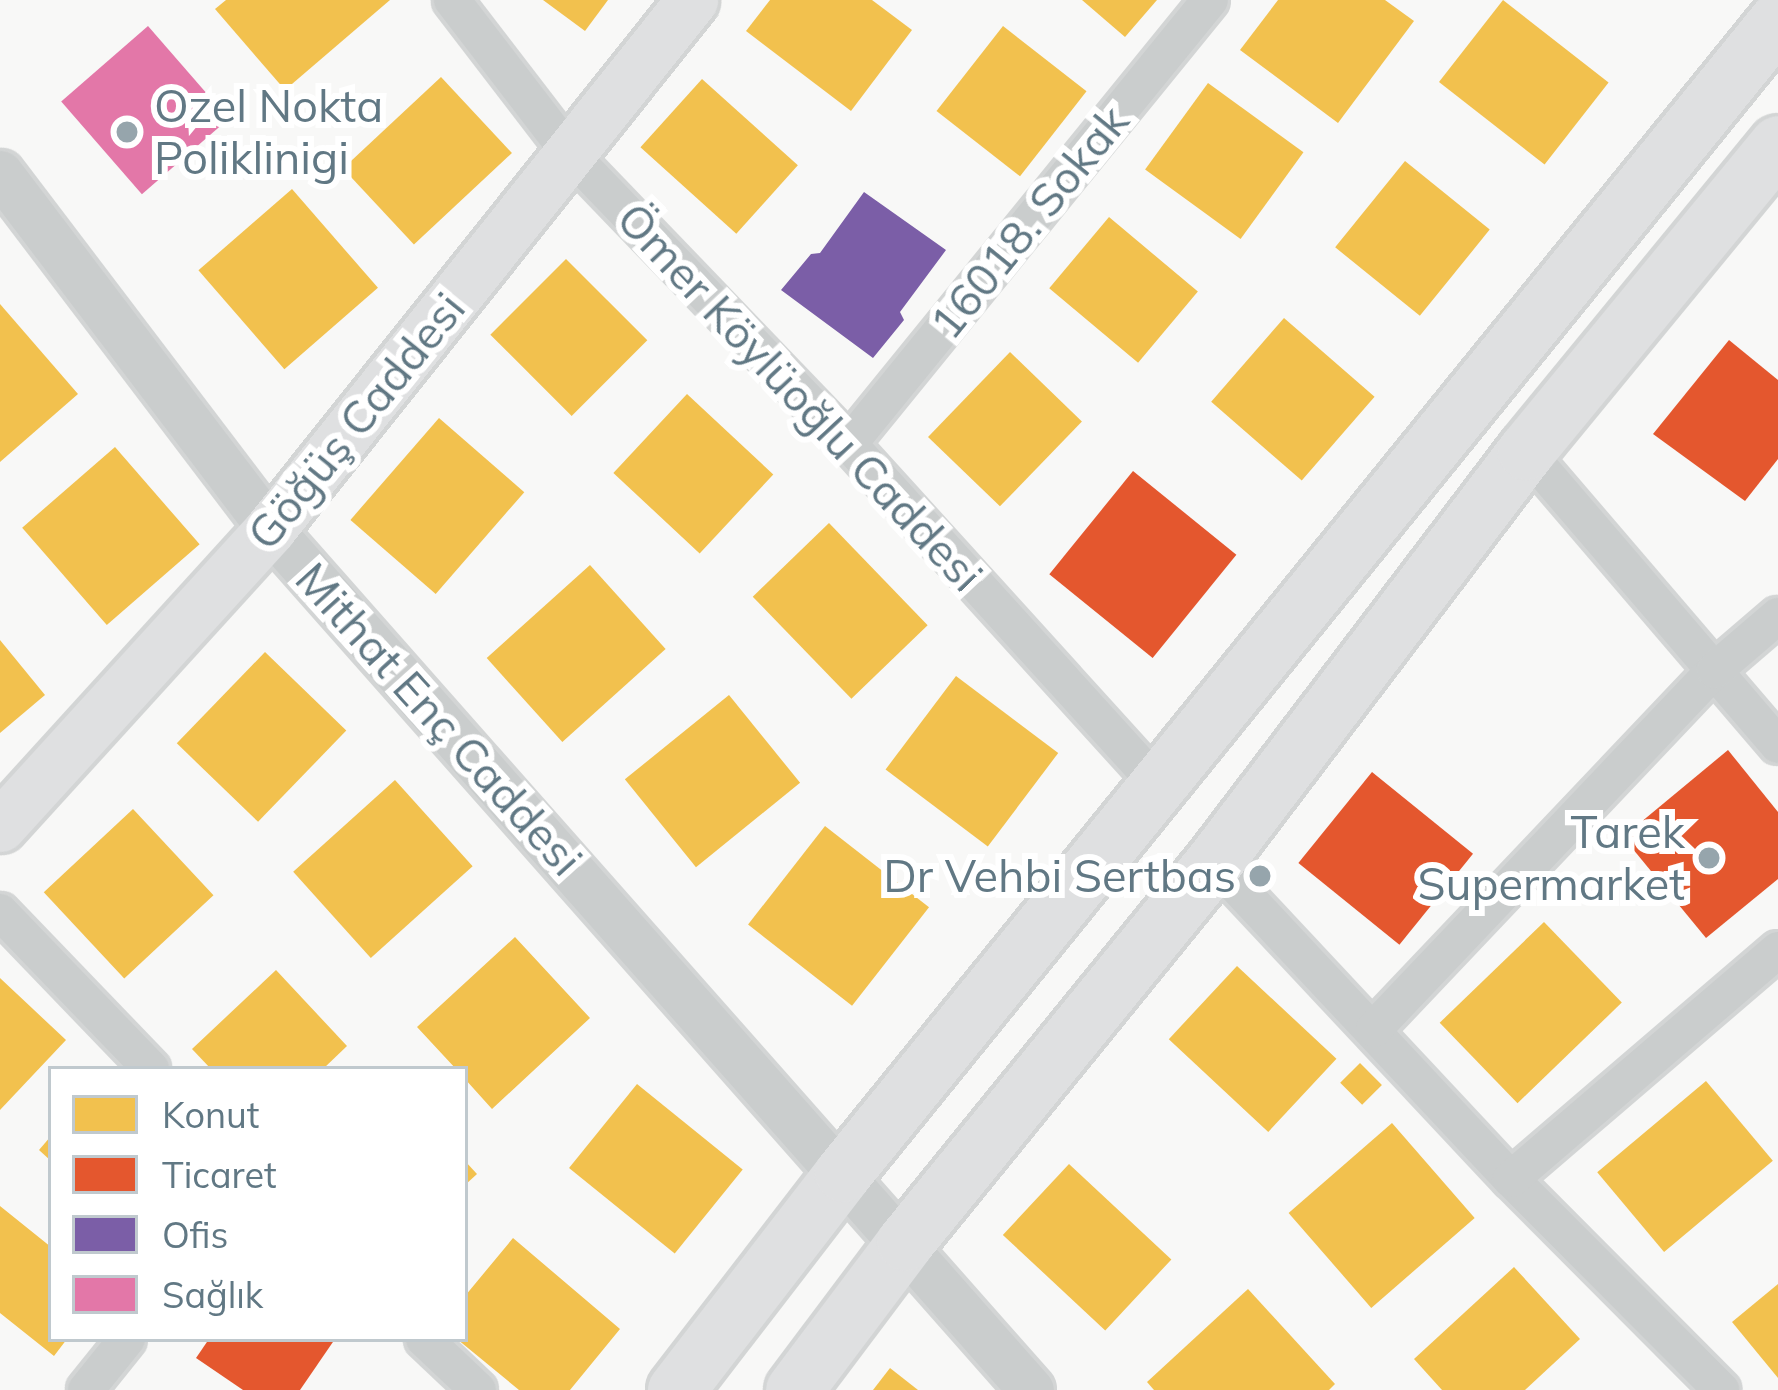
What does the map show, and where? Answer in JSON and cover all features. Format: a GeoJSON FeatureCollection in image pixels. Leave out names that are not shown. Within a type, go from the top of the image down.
{"type":"FeatureCollection","features":[{"type":"Feature","properties":{"kind":"main road","name":"Göğüş Caddesi"},"geometry":{"type":"LineString","coordinates":[[0,826],[270,529],[692,0]]}},
{"type":"Feature","properties":{"kind":"main road"},"geometry":{"type":"LineString","coordinates":[[676,1390],[843,1173],[1778,20]]}},
{"type":"Feature","properties":{"kind":"main road"},"geometry":{"type":"LineString","coordinates":[[794,1390],[905,1242],[1214,862],[1526,452],[1778,144]]}},
{"type":"Feature","properties":{"kind":"street","name":"Ömer Köylüoğlu Caddesi"},"geometry":{"type":"LineString","coordinates":[[452,0],[571,155],[849,443],[1158,785]]}},
{"type":"Feature","properties":{"kind":"street","name":"16018. Sokak"},"geometry":{"type":"LineString","coordinates":[[849,443],[1210,0]]}},
{"type":"Feature","properties":{"kind":"street","name":"Mithat Enç Caddesi"},"geometry":{"type":"LineString","coordinates":[[0,173],[270,529],[905,1242],[1031,1390]]}},
{"type":"Feature","properties":{"kind":"street"},"geometry":{"type":"LineString","coordinates":[[1526,452],[1778,745]]}},
{"type":"Feature","properties":{"kind":"street"},"geometry":{"type":"LineString","coordinates":[[1374,1029],[1715,670],[1778,616]]}},
{"type":"Feature","properties":{"kind":"street"},"geometry":{"type":"LineString","coordinates":[[1214,862],[1511,1180],[1721,1390]]}},
{"type":"Feature","properties":{"kind":"street"},"geometry":{"type":"LineString","coordinates":[[0,912],[148,1066]]}},
{"type":"Feature","properties":{"kind":"street"},"geometry":{"type":"LineString","coordinates":[[1511,1180],[1778,950]]}},
{"type":"Feature","properties":{"kind":"street"},"geometry":{"type":"LineString","coordinates":[[86,1390],[125,1342]]}},
{"type":"Feature","properties":{"kind":"street"},"geometry":{"type":"LineString","coordinates":[[427,1342],[478,1390]]}},
{"type":"Feature","properties":{"kind":"building: Konut"},"geometry":{"type":"Polygon","coordinates":[[[226,0],[390,0],[285,90],[215,9],[226,0]]]}},
{"type":"Feature","properties":{"kind":"building: Konut"},"geometry":{"type":"Polygon","coordinates":[[[543,0],[608,0],[585,31],[543,0]]]}},
{"type":"Feature","properties":{"kind":"building: Konut"},"geometry":{"type":"Polygon","coordinates":[[[770,0],[872,0],[912,30],[851,111],[746,31],[770,0]]]}},
{"type":"Feature","properties":{"kind":"building: Konut"},"geometry":{"type":"Polygon","coordinates":[[[1082,0],[1157,0],[1125,37],[1082,0]]]}},
{"type":"Feature","properties":{"kind":"building: Konut"},"geometry":{"type":"Polygon","coordinates":[[[1278,0],[1385,0],[1414,21],[1338,123],[1240,50],[1278,0]]]}},
{"type":"Feature","properties":{"kind":"building: Konut"},"geometry":{"type":"Polygon","coordinates":[[[1503,0],[1609,82],[1545,164],[1439,82],[1503,0]]]}},
{"type":"Feature","properties":{"kind":"building: Konut"},"geometry":{"type":"Polygon","coordinates":[[[1003,26],[1087,91],[1020,176],[937,111],[1003,26]]]}},
{"type":"Feature","properties":{"kind":"building: Konut"},"geometry":{"type":"Polygon","coordinates":[[[441,77],[512,153],[414,244],[343,168],[441,77]]]}},
{"type":"Feature","properties":{"kind":"building: Konut"},"geometry":{"type":"Polygon","coordinates":[[[702,79],[798,165],[736,234],[640,147],[702,79]]]}},
{"type":"Feature","properties":{"kind":"building: Konut"},"geometry":{"type":"Polygon","coordinates":[[[1208,83],[1303,152],[1241,239],[1145,170],[1208,83]]]}},
{"type":"Feature","properties":{"kind":"building: Konut"},"geometry":{"type":"Polygon","coordinates":[[[1405,161],[1490,230],[1420,316],[1335,247],[1405,161]]]}},
{"type":"Feature","properties":{"kind":"building: Konut"},"geometry":{"type":"Polygon","coordinates":[[[292,189],[378,288],[284,369],[198,270],[292,189]]]}},
{"type":"Feature","properties":{"kind":"building: Konut"},"geometry":{"type":"Polygon","coordinates":[[[1109,217],[1198,292],[1138,363],[1049,288],[1109,217]]]}},
{"type":"Feature","properties":{"kind":"building: Konut"},"geometry":{"type":"Polygon","coordinates":[[[566,259],[647,340],[572,416],[490,335],[566,259]]]}},
{"type":"Feature","properties":{"kind":"building: Konut"},"geometry":{"type":"Polygon","coordinates":[[[0,304],[78,394],[0,462],[0,304]]]}},
{"type":"Feature","properties":{"kind":"building: Konut"},"geometry":{"type":"Polygon","coordinates":[[[1284,318],[1375,397],[1302,480],[1211,402],[1284,318]]]}},
{"type":"Feature","properties":{"kind":"building: Konut"},"geometry":{"type":"Polygon","coordinates":[[[1010,352],[1082,421],[1000,506],[928,437],[1010,352]]]}},
{"type":"Feature","properties":{"kind":"building: Konut"},"geometry":{"type":"Polygon","coordinates":[[[687,394],[773,474],[700,553],[613,473],[687,394]]]}},
{"type":"Feature","properties":{"kind":"building: Konut"},"geometry":{"type":"Polygon","coordinates":[[[439,418],[524,492],[436,594],[350,520],[439,418]]]}},
{"type":"Feature","properties":{"kind":"building: Konut"},"geometry":{"type":"Polygon","coordinates":[[[115,447],[200,544],[107,625],[22,528],[115,447]]]}},
{"type":"Feature","properties":{"kind":"building: Konut"},"geometry":{"type":"Polygon","coordinates":[[[829,523],[928,625],[851,699],[753,597],[829,523]]]}},
{"type":"Feature","properties":{"kind":"building: Konut"},"geometry":{"type":"Polygon","coordinates":[[[590,565],[666,649],[562,742],[487,658],[590,565]]]}},
{"type":"Feature","properties":{"kind":"building: Konut"},"geometry":{"type":"Polygon","coordinates":[[[0,640],[45,695],[0,733],[0,640]]]}},
{"type":"Feature","properties":{"kind":"building: Konut"},"geometry":{"type":"Polygon","coordinates":[[[265,652],[346,730],[258,822],[177,743],[265,652]]]}},
{"type":"Feature","properties":{"kind":"building: Konut"},"geometry":{"type":"Polygon","coordinates":[[[956,676],[1058,753],[988,846],[886,769],[956,676]]]}},
{"type":"Feature","properties":{"kind":"building: Konut"},"geometry":{"type":"Polygon","coordinates":[[[729,695],[800,783],[696,867],[625,779],[729,695]]]}},
{"type":"Feature","properties":{"kind":"building: Konut"},"geometry":{"type":"Polygon","coordinates":[[[395,780],[473,866],[371,958],[293,872],[395,780]]]}},
{"type":"Feature","properties":{"kind":"building: Konut"},"geometry":{"type":"Polygon","coordinates":[[[133,809],[213,895],[124,979],[44,892],[133,809]]]}},
{"type":"Feature","properties":{"kind":"building: Konut"},"geometry":{"type":"Polygon","coordinates":[[[825,826],[929,907],[852,1006],[748,925],[825,826]]]}},
{"type":"Feature","properties":{"kind":"building: Konut"},"geometry":{"type":"Polygon","coordinates":[[[1544,922],[1622,1003],[1517,1103],[1440,1023],[1544,922]]]}},
{"type":"Feature","properties":{"kind":"building: Konut"},"geometry":{"type":"Polygon","coordinates":[[[515,937],[590,1018],[492,1109],[468,1082],[468,1066],[453,1066],[417,1027],[515,937]]]}},
{"type":"Feature","properties":{"kind":"building: Konut"},"geometry":{"type":"Polygon","coordinates":[[[1237,966],[1336,1059],[1268,1132],[1169,1039],[1237,966]]]}},
{"type":"Feature","properties":{"kind":"building: Konut"},"geometry":{"type":"Polygon","coordinates":[[[276,970],[347,1046],[326,1066],[208,1066],[192,1049],[276,970]]]}},
{"type":"Feature","properties":{"kind":"building: Konut"},"geometry":{"type":"Polygon","coordinates":[[[0,978],[66,1040],[0,1110],[0,978]]]}},
{"type":"Feature","properties":{"kind":"building: Konut"},"geometry":{"type":"Polygon","coordinates":[[[1360,1063],[1382,1085],[1362,1105],[1340,1083],[1360,1063]]]}},
{"type":"Feature","properties":{"kind":"building: Konut"},"geometry":{"type":"Polygon","coordinates":[[[1706,1081],[1773,1161],[1664,1252],[1597,1172],[1706,1081]]]}},
{"type":"Feature","properties":{"kind":"building: Konut"},"geometry":{"type":"Polygon","coordinates":[[[637,1084],[743,1170],[675,1254],[569,1168],[637,1084]]]}},
{"type":"Feature","properties":{"kind":"building: Konut"},"geometry":{"type":"Polygon","coordinates":[[[1392,1123],[1475,1218],[1371,1308],[1289,1213],[1392,1123]]]}},
{"type":"Feature","properties":{"kind":"building: Konut"},"geometry":{"type":"Polygon","coordinates":[[[1069,1164],[1171,1259],[1105,1330],[1003,1235],[1069,1164]]]}},
{"type":"Feature","properties":{"kind":"building: Konut"},"geometry":{"type":"Polygon","coordinates":[[[0,1206],[48,1245],[48,1342],[65,1342],[54,1356],[0,1313],[0,1206]]]}},
{"type":"Feature","properties":{"kind":"building: Konut"},"geometry":{"type":"Polygon","coordinates":[[[513,1238],[620,1329],[570,1390],[519,1390],[461,1342],[468,1342],[468,1292],[513,1238]]]}},
{"type":"Feature","properties":{"kind":"building: Konut"},"geometry":{"type":"Polygon","coordinates":[[[1514,1267],[1580,1339],[1525,1390],[1442,1390],[1414,1359],[1514,1267]]]}},
{"type":"Feature","properties":{"kind":"building: Konut"},"geometry":{"type":"Polygon","coordinates":[[[1778,1284],[1778,1378],[1732,1322],[1778,1284]]]}},
{"type":"Feature","properties":{"kind":"building: Konut"},"geometry":{"type":"Polygon","coordinates":[[[1248,1289],[1335,1384],[1329,1390],[1154,1390],[1147,1382],[1248,1289]]]}},
{"type":"Feature","properties":{"kind":"building: Konut"},"geometry":{"type":"Polygon","coordinates":[[[890,1368],[918,1390],[873,1390],[890,1368]]]}},
{"type":"Feature","properties":{"kind":"building: Ticaret"},"geometry":{"type":"Polygon","coordinates":[[[1729,340],[1778,380],[1778,459],[1745,501],[1653,434],[1729,340]]]}},
{"type":"Feature","properties":{"kind":"building: Ticaret"},"geometry":{"type":"Polygon","coordinates":[[[1133,471],[1236,555],[1153,658],[1049,574],[1133,471]]]}},
{"type":"Feature","properties":{"kind":"building: Ticaret","name":"Tarek Supermarket"},"geometry":{"type":"Polygon","coordinates":[[[1728,750],[1778,812],[1778,879],[1706,938],[1623,837],[1728,750]]]}},
{"type":"Feature","properties":{"kind":"building: Ticaret"},"geometry":{"type":"Polygon","coordinates":[[[1372,772],[1473,854],[1399,945],[1298,863],[1372,772]]]}},
{"type":"Feature","properties":{"kind":"building: Ticaret"},"geometry":{"type":"Polygon","coordinates":[[[207,1342],[333,1342],[300,1390],[243,1390],[196,1358],[207,1342]]]}},
{"type":"Feature","properties":{"kind":"building: Ofis"},"geometry":{"type":"Polygon","coordinates":[[[864,192],[946,250],[900,312],[904,320],[873,358],[781,290],[811,254],[820,253],[864,192]]]}},
{"type":"Feature","properties":{"kind":"building: Sağlık"},"geometry":{"type":"Polygon","coordinates":[[[148,26],[229,119],[142,194],[61,101],[148,26]]]}},
{"type":"Feature","properties":{"kind":"place","name":"Ozel Nokta Poliklinigi"},"geometry":{"type":"Point","coordinates":[127,132]}},
{"type":"Feature","properties":{"kind":"place","name":"Tarek Supermarket"},"geometry":{"type":"Point","coordinates":[1709,858]}},
{"type":"Feature","properties":{"kind":"place","name":"Dr Vehbi Sertbas"},"geometry":{"type":"Point","coordinates":[1260,876]}}]}
